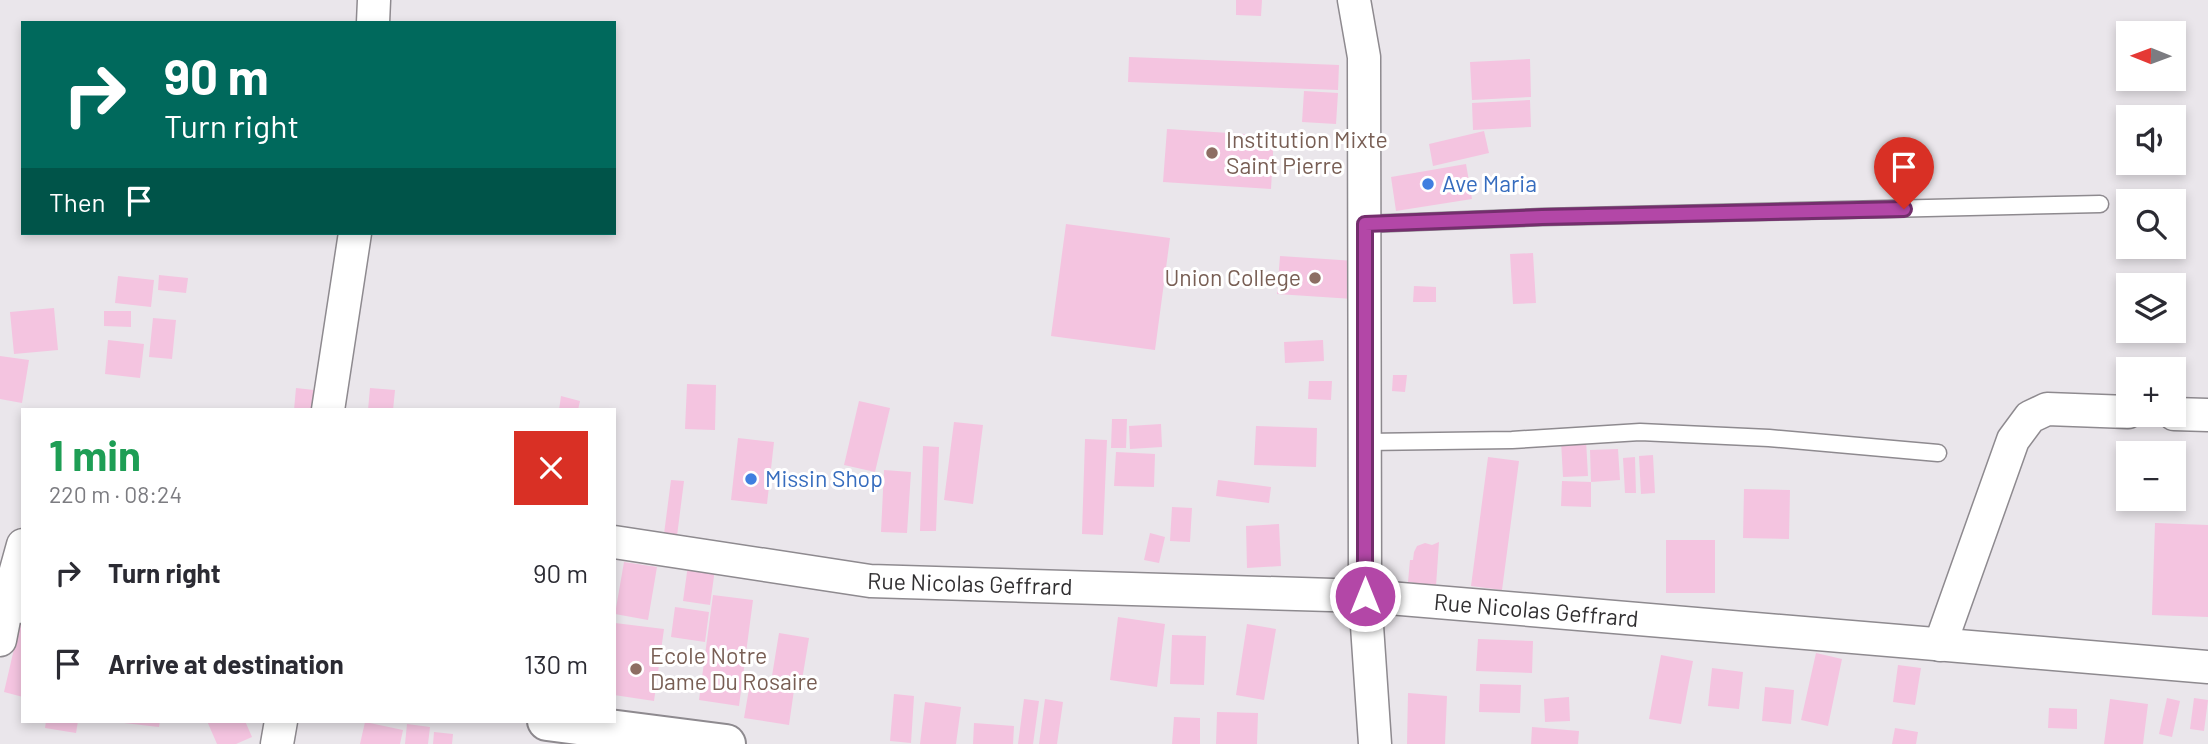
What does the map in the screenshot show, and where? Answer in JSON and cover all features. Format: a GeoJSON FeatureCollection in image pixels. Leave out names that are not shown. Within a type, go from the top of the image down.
{"type":"FeatureCollection","features":[{"type":"Feature","properties":{"kind":"street"},"geometry":{"type":"LineString","coordinates":[[373,21],[374,0]]}},
{"type":"Feature","properties":{"kind":"street"},"geometry":{"type":"LineString","coordinates":[[1354,0],[1364,57],[1365,596],[1375,744]]}},
{"type":"Feature","properties":{"kind":"street"},"geometry":{"type":"LineString","coordinates":[[328,408],[355,235]]}},
{"type":"Feature","properties":{"kind":"street"},"geometry":{"type":"LineString","coordinates":[[1940,645],[2013,440],[2030,417],[2047,409],[2116,412]]}},
{"type":"Feature","properties":{"kind":"street"},"geometry":{"type":"LineString","coordinates":[[2186,414],[2208,415]]}},
{"type":"Feature","properties":{"kind":"street","name":"Rue Nicolas Geffrard"},"geometry":{"type":"LineString","coordinates":[[616,542],[870,581],[1365,596],[2208,667]]}},
{"type":"Feature","properties":{"kind":"street"},"geometry":{"type":"LineString","coordinates":[[0,639],[21,553]]}},
{"type":"Feature","properties":{"kind":"street"},"geometry":{"type":"LineString","coordinates":[[277,744],[281,723]]}},
{"type":"Feature","properties":{"kind":"street"},"geometry":{"type":"LineString","coordinates":[[563,723],[726,744]]}},
{"type":"Feature","properties":{"kind":"lane"},"geometry":{"type":"LineString","coordinates":[[1365,224],[1542,217],[2100,204]]}},
{"type":"Feature","properties":{"kind":"lane"},"geometry":{"type":"LineString","coordinates":[[1366,442],[1512,440],[1640,432],[1769,438],[1938,453]]}},
{"type":"Feature","properties":{"kind":"building"},"geometry":{"type":"Polygon","coordinates":[[[1236,0],[1262,0],[1261,16],[1236,15],[1236,0]]]}},
{"type":"Feature","properties":{"kind":"building"},"geometry":{"type":"Polygon","coordinates":[[[1129,57],[1339,65],[1338,90],[1128,82],[1129,57]]]}},
{"type":"Feature","properties":{"kind":"building"},"geometry":{"type":"Polygon","coordinates":[[[1530,59],[1531,97],[1472,100],[1470,62],[1530,59]]]}},
{"type":"Feature","properties":{"kind":"building"},"geometry":{"type":"Polygon","coordinates":[[[1304,91],[1338,93],[1336,124],[1302,122],[1304,91]]]}},
{"type":"Feature","properties":{"kind":"building"},"geometry":{"type":"Polygon","coordinates":[[[1530,100],[1531,127],[1473,130],[1472,103],[1530,100]]]}},
{"type":"Feature","properties":{"kind":"building"},"geometry":{"type":"Polygon","coordinates":[[[1167,129],[1274,136],[1271,189],[1163,182],[1167,129]]]}},
{"type":"Feature","properties":{"kind":"building"},"geometry":{"type":"Polygon","coordinates":[[[1484,131],[1489,153],[1433,166],[1429,144],[1484,131]]]}},
{"type":"Feature","properties":{"kind":"building"},"geometry":{"type":"Polygon","coordinates":[[[1466,164],[1472,199],[1396,211],[1391,177],[1466,164]]]}},
{"type":"Feature","properties":{"kind":"building"},"geometry":{"type":"Polygon","coordinates":[[[1066,224],[1170,238],[1155,350],[1051,336],[1066,224]]]}},
{"type":"Feature","properties":{"kind":"building"},"geometry":{"type":"Polygon","coordinates":[[[1533,253],[1536,303],[1513,304],[1510,254],[1533,253]]]}},
{"type":"Feature","properties":{"kind":"building"},"geometry":{"type":"Polygon","coordinates":[[[1280,256],[1355,261],[1353,299],[1277,294],[1280,256]]]}},
{"type":"Feature","properties":{"kind":"building"},"geometry":{"type":"Polygon","coordinates":[[[159,275],[188,278],[186,293],[158,290],[159,275]]]}},
{"type":"Feature","properties":{"kind":"building"},"geometry":{"type":"Polygon","coordinates":[[[118,276],[154,280],[151,307],[115,303],[118,276]]]}},
{"type":"Feature","properties":{"kind":"building"},"geometry":{"type":"Polygon","coordinates":[[[1414,286],[1436,287],[1436,302],[1413,302],[1414,286]]]}},
{"type":"Feature","properties":{"kind":"building"},"geometry":{"type":"Polygon","coordinates":[[[54,308],[58,350],[14,354],[10,312],[54,308]]]}},
{"type":"Feature","properties":{"kind":"building"},"geometry":{"type":"Polygon","coordinates":[[[104,311],[131,311],[131,327],[104,326],[104,311]]]}},
{"type":"Feature","properties":{"kind":"building"},"geometry":{"type":"Polygon","coordinates":[[[153,318],[176,320],[172,359],[149,357],[153,318]]]}},
{"type":"Feature","properties":{"kind":"building"},"geometry":{"type":"Polygon","coordinates":[[[108,340],[144,344],[140,378],[105,374],[108,340]]]}},
{"type":"Feature","properties":{"kind":"building"},"geometry":{"type":"Polygon","coordinates":[[[1323,340],[1324,361],[1285,363],[1284,342],[1323,340]]]}},
{"type":"Feature","properties":{"kind":"building"},"geometry":{"type":"Polygon","coordinates":[[[0,356],[29,360],[22,403],[0,399],[0,356]]]}},
{"type":"Feature","properties":{"kind":"building"},"geometry":{"type":"Polygon","coordinates":[[[1393,375],[1407,375],[1405,392],[1392,391],[1393,375]]]}},
{"type":"Feature","properties":{"kind":"building"},"geometry":{"type":"Polygon","coordinates":[[[1309,381],[1332,381],[1331,400],[1308,399],[1309,381]]]}},
{"type":"Feature","properties":{"kind":"building"},"geometry":{"type":"Polygon","coordinates":[[[687,384],[716,385],[715,430],[685,429],[687,384]]]}},
{"type":"Feature","properties":{"kind":"building"},"geometry":{"type":"Polygon","coordinates":[[[296,388],[314,390],[312,408],[294,408],[296,388]]]}},
{"type":"Feature","properties":{"kind":"building"},"geometry":{"type":"Polygon","coordinates":[[[370,388],[395,390],[393,408],[368,408],[370,388]]]}},
{"type":"Feature","properties":{"kind":"building"},"geometry":{"type":"Polygon","coordinates":[[[561,396],[580,401],[578,408],[559,408],[561,396]]]}},
{"type":"Feature","properties":{"kind":"building"},"geometry":{"type":"Polygon","coordinates":[[[859,401],[890,408],[875,472],[844,465],[859,401]]]}},
{"type":"Feature","properties":{"kind":"building"},"geometry":{"type":"Polygon","coordinates":[[[1112,419],[1127,419],[1126,448],[1111,448],[1112,419]]]}},
{"type":"Feature","properties":{"kind":"building"},"geometry":{"type":"Polygon","coordinates":[[[954,422],[983,425],[973,504],[944,500],[954,422]]]}},
{"type":"Feature","properties":{"kind":"building"},"geometry":{"type":"Polygon","coordinates":[[[1161,424],[1162,447],[1130,449],[1129,426],[1161,424]]]}},
{"type":"Feature","properties":{"kind":"building"},"geometry":{"type":"Polygon","coordinates":[[[1256,426],[1317,428],[1316,467],[1254,465],[1256,426]]]}},
{"type":"Feature","properties":{"kind":"building"},"geometry":{"type":"Polygon","coordinates":[[[738,438],[774,442],[767,504],[731,500],[738,438]]]}},
{"type":"Feature","properties":{"kind":"building"},"geometry":{"type":"Polygon","coordinates":[[[1085,439],[1107,440],[1103,535],[1082,534],[1085,439]]]}},
{"type":"Feature","properties":{"kind":"building"},"geometry":{"type":"Polygon","coordinates":[[[1586,440],[1588,476],[1563,477],[1561,441],[1586,440]]]}},
{"type":"Feature","properties":{"kind":"building"},"geometry":{"type":"Polygon","coordinates":[[[923,446],[939,447],[936,531],[920,531],[923,446]]]}},
{"type":"Feature","properties":{"kind":"building"},"geometry":{"type":"Polygon","coordinates":[[[1618,449],[1620,480],[1591,482],[1590,450],[1618,449]]]}},
{"type":"Feature","properties":{"kind":"building"},"geometry":{"type":"Polygon","coordinates":[[[1116,452],[1155,454],[1154,487],[1114,486],[1116,452]]]}},
{"type":"Feature","properties":{"kind":"building"},"geometry":{"type":"Polygon","coordinates":[[[1653,455],[1655,493],[1641,494],[1639,456],[1653,455]]]}},
{"type":"Feature","properties":{"kind":"building"},"geometry":{"type":"Polygon","coordinates":[[[1488,457],[1519,461],[1502,590],[1471,586],[1488,457]]]}},
{"type":"Feature","properties":{"kind":"building"},"geometry":{"type":"Polygon","coordinates":[[[1635,457],[1636,493],[1625,493],[1623,458],[1635,457]]]}},
{"type":"Feature","properties":{"kind":"building"},"geometry":{"type":"Polygon","coordinates":[[[884,470],[911,472],[907,533],[881,532],[884,470]]]}},
{"type":"Feature","properties":{"kind":"building"},"geometry":{"type":"Polygon","coordinates":[[[671,480],[684,481],[677,536],[664,534],[671,480]]]}},
{"type":"Feature","properties":{"kind":"building"},"geometry":{"type":"Polygon","coordinates":[[[1218,480],[1271,487],[1269,503],[1216,496],[1218,480]]]}},
{"type":"Feature","properties":{"kind":"building"},"geometry":{"type":"Polygon","coordinates":[[[1562,481],[1591,482],[1591,507],[1561,506],[1562,481]]]}},
{"type":"Feature","properties":{"kind":"building"},"geometry":{"type":"Polygon","coordinates":[[[1744,489],[1790,490],[1789,539],[1743,538],[1744,489]]]}},
{"type":"Feature","properties":{"kind":"building"},"geometry":{"type":"Polygon","coordinates":[[[1172,507],[1192,508],[1190,542],[1170,541],[1172,507]]]}},
{"type":"Feature","properties":{"kind":"building"},"geometry":{"type":"Polygon","coordinates":[[[2155,523],[2208,525],[2208,617],[2152,615],[2155,523]]]}},
{"type":"Feature","properties":{"kind":"building"},"geometry":{"type":"Polygon","coordinates":[[[1279,524],[1281,566],[1247,568],[1246,526],[1279,524]]]}},
{"type":"Feature","properties":{"kind":"building"},"geometry":{"type":"Polygon","coordinates":[[[1150,533],[1165,537],[1159,563],[1144,560],[1150,533]]]}},
{"type":"Feature","properties":{"kind":"building"},"geometry":{"type":"Polygon","coordinates":[[[1666,540],[1715,540],[1715,593],[1666,593],[1666,540]]]}},
{"type":"Feature","properties":{"kind":"building"},"geometry":{"type":"Polygon","coordinates":[[[1439,542],[1436,586],[1408,582],[1410,560],[1413,560],[1417,546],[1439,542]]]}},
{"type":"Feature","properties":{"kind":"building"},"geometry":{"type":"Polygon","coordinates":[[[624,562],[657,567],[648,620],[616,614],[624,562]]]}},
{"type":"Feature","properties":{"kind":"building"},"geometry":{"type":"Polygon","coordinates":[[[688,565],[715,569],[710,605],[683,601],[688,565]]]}},
{"type":"Feature","properties":{"kind":"building"},"geometry":{"type":"Polygon","coordinates":[[[713,595],[753,600],[739,706],[699,700],[713,595]]]}},
{"type":"Feature","properties":{"kind":"building"},"geometry":{"type":"Polygon","coordinates":[[[675,607],[709,612],[705,642],[671,637],[675,607]]]}},
{"type":"Feature","properties":{"kind":"building"},"geometry":{"type":"Polygon","coordinates":[[[1118,617],[1165,624],[1157,687],[1110,680],[1118,617]]]}},
{"type":"Feature","properties":{"kind":"building"},"geometry":{"type":"Polygon","coordinates":[[[20,623],[21,623],[21,696],[4,692],[20,623]]]}},
{"type":"Feature","properties":{"kind":"building"},"geometry":{"type":"Polygon","coordinates":[[[616,623],[664,629],[654,701],[616,695],[616,623]]]}},
{"type":"Feature","properties":{"kind":"building"},"geometry":{"type":"Polygon","coordinates":[[[1247,624],[1276,629],[1264,700],[1236,695],[1247,624]]]}},
{"type":"Feature","properties":{"kind":"building"},"geometry":{"type":"Polygon","coordinates":[[[779,633],[809,638],[801,686],[771,682],[779,633]]]}},
{"type":"Feature","properties":{"kind":"building"},"geometry":{"type":"Polygon","coordinates":[[[1172,635],[1206,636],[1204,685],[1170,684],[1172,635]]]}},
{"type":"Feature","properties":{"kind":"building"},"geometry":{"type":"Polygon","coordinates":[[[1478,639],[1533,641],[1532,673],[1476,671],[1478,639]]]}},
{"type":"Feature","properties":{"kind":"building"},"geometry":{"type":"Polygon","coordinates":[[[1816,653],[1842,659],[1828,726],[1801,720],[1816,653]]]}},
{"type":"Feature","properties":{"kind":"building"},"geometry":{"type":"Polygon","coordinates":[[[1661,655],[1693,661],[1681,724],[1649,719],[1661,655]]]}},
{"type":"Feature","properties":{"kind":"building"},"geometry":{"type":"Polygon","coordinates":[[[1898,665],[1921,668],[1915,705],[1893,702],[1898,665]]]}},
{"type":"Feature","properties":{"kind":"building"},"geometry":{"type":"Polygon","coordinates":[[[1712,668],[1743,672],[1739,709],[1708,706],[1712,668]]]}},
{"type":"Feature","properties":{"kind":"building"},"geometry":{"type":"Polygon","coordinates":[[[750,683],[794,690],[789,725],[744,718],[750,683]]]}},
{"type":"Feature","properties":{"kind":"building"},"geometry":{"type":"Polygon","coordinates":[[[1480,684],[1521,685],[1520,713],[1479,712],[1480,684]]]}},
{"type":"Feature","properties":{"kind":"building"},"geometry":{"type":"Polygon","coordinates":[[[1765,687],[1794,690],[1791,724],[1762,721],[1765,687]]]}},
{"type":"Feature","properties":{"kind":"building"},"geometry":{"type":"Polygon","coordinates":[[[1408,693],[1447,696],[1445,744],[1407,744],[1408,693]]]}},
{"type":"Feature","properties":{"kind":"building"},"geometry":{"type":"Polygon","coordinates":[[[894,694],[914,696],[911,743],[890,741],[894,694]]]}},
{"type":"Feature","properties":{"kind":"building"},"geometry":{"type":"Polygon","coordinates":[[[1569,697],[1570,721],[1545,722],[1544,699],[1569,697]]]}},
{"type":"Feature","properties":{"kind":"building"},"geometry":{"type":"Polygon","coordinates":[[[2167,698],[2180,701],[2172,737],[2159,734],[2167,698]]]}},
{"type":"Feature","properties":{"kind":"building"},"geometry":{"type":"Polygon","coordinates":[[[2194,698],[2208,700],[2204,731],[2190,729],[2194,698]]]}},
{"type":"Feature","properties":{"kind":"building"},"geometry":{"type":"Polygon","coordinates":[[[1024,699],[1039,701],[1033,744],[1018,744],[1024,699]]]}},
{"type":"Feature","properties":{"kind":"building"},"geometry":{"type":"Polygon","coordinates":[[[1045,699],[1063,702],[1057,744],[1039,744],[1045,699]]]}},
{"type":"Feature","properties":{"kind":"building"},"geometry":{"type":"Polygon","coordinates":[[[2110,699],[2148,704],[2143,744],[2104,744],[2110,699]]]}},
{"type":"Feature","properties":{"kind":"building"},"geometry":{"type":"Polygon","coordinates":[[[925,702],[961,707],[956,744],[920,744],[925,702]]]}},
{"type":"Feature","properties":{"kind":"building"},"geometry":{"type":"Polygon","coordinates":[[[2049,708],[2077,709],[2077,729],[2048,728],[2049,708]]]}},
{"type":"Feature","properties":{"kind":"building"},"geometry":{"type":"Polygon","coordinates":[[[1217,712],[1258,713],[1257,744],[1216,744],[1217,712]]]}},
{"type":"Feature","properties":{"kind":"building"},"geometry":{"type":"Polygon","coordinates":[[[1174,717],[1200,718],[1200,744],[1172,744],[1174,717]]]}},
{"type":"Feature","properties":{"kind":"building"},"geometry":{"type":"Polygon","coordinates":[[[46,723],[78,723],[76,733],[45,728],[46,723]]]}},
{"type":"Feature","properties":{"kind":"building"},"geometry":{"type":"Polygon","coordinates":[[[124,723],[160,723],[159,727],[124,723]]]}},
{"type":"Feature","properties":{"kind":"building"},"geometry":{"type":"Polygon","coordinates":[[[208,723],[246,723],[252,737],[236,744],[217,744],[208,723]]]}},
{"type":"Feature","properties":{"kind":"building"},"geometry":{"type":"Polygon","coordinates":[[[365,723],[403,730],[400,744],[360,744],[365,723]]]}},
{"type":"Feature","properties":{"kind":"building"},"geometry":{"type":"Polygon","coordinates":[[[974,723],[1014,726],[1013,744],[973,744],[974,723]]]}},
{"type":"Feature","properties":{"kind":"building"},"geometry":{"type":"Polygon","coordinates":[[[407,724],[430,727],[428,744],[405,744],[407,724]]]}},
{"type":"Feature","properties":{"kind":"building"},"geometry":{"type":"Polygon","coordinates":[[[1532,727],[1579,731],[1578,744],[1531,744],[1532,727]]]}},
{"type":"Feature","properties":{"kind":"building"},"geometry":{"type":"Polygon","coordinates":[[[1895,728],[1918,732],[1916,744],[1892,744],[1895,728]]]}},
{"type":"Feature","properties":{"kind":"building"},"geometry":{"type":"Polygon","coordinates":[[[434,732],[453,734],[452,744],[433,744],[434,732]]]}},
{"type":"Feature","properties":{"kind":"place","name":"Institution Mixte Saint Pierre"},"geometry":{"type":"Point","coordinates":[1212,153]}},
{"type":"Feature","properties":{"kind":"place","name":"Ave Maria"},"geometry":{"type":"Point","coordinates":[1428,184]}},
{"type":"Feature","properties":{"kind":"place","name":"Union College"},"geometry":{"type":"Point","coordinates":[1315,278]}},
{"type":"Feature","properties":{"kind":"place","name":"Missin Shop"},"geometry":{"type":"Point","coordinates":[751,479]}},
{"type":"Feature","properties":{"kind":"place","name":"Ecole Notre Dame Du Rosaire"},"geometry":{"type":"Point","coordinates":[636,669]}},
{"type":"Feature","properties":{"kind":"route"},"geometry":{"type":"LineString","coordinates":[[1365,596],[1365,224],[1904,209]]}}]}
